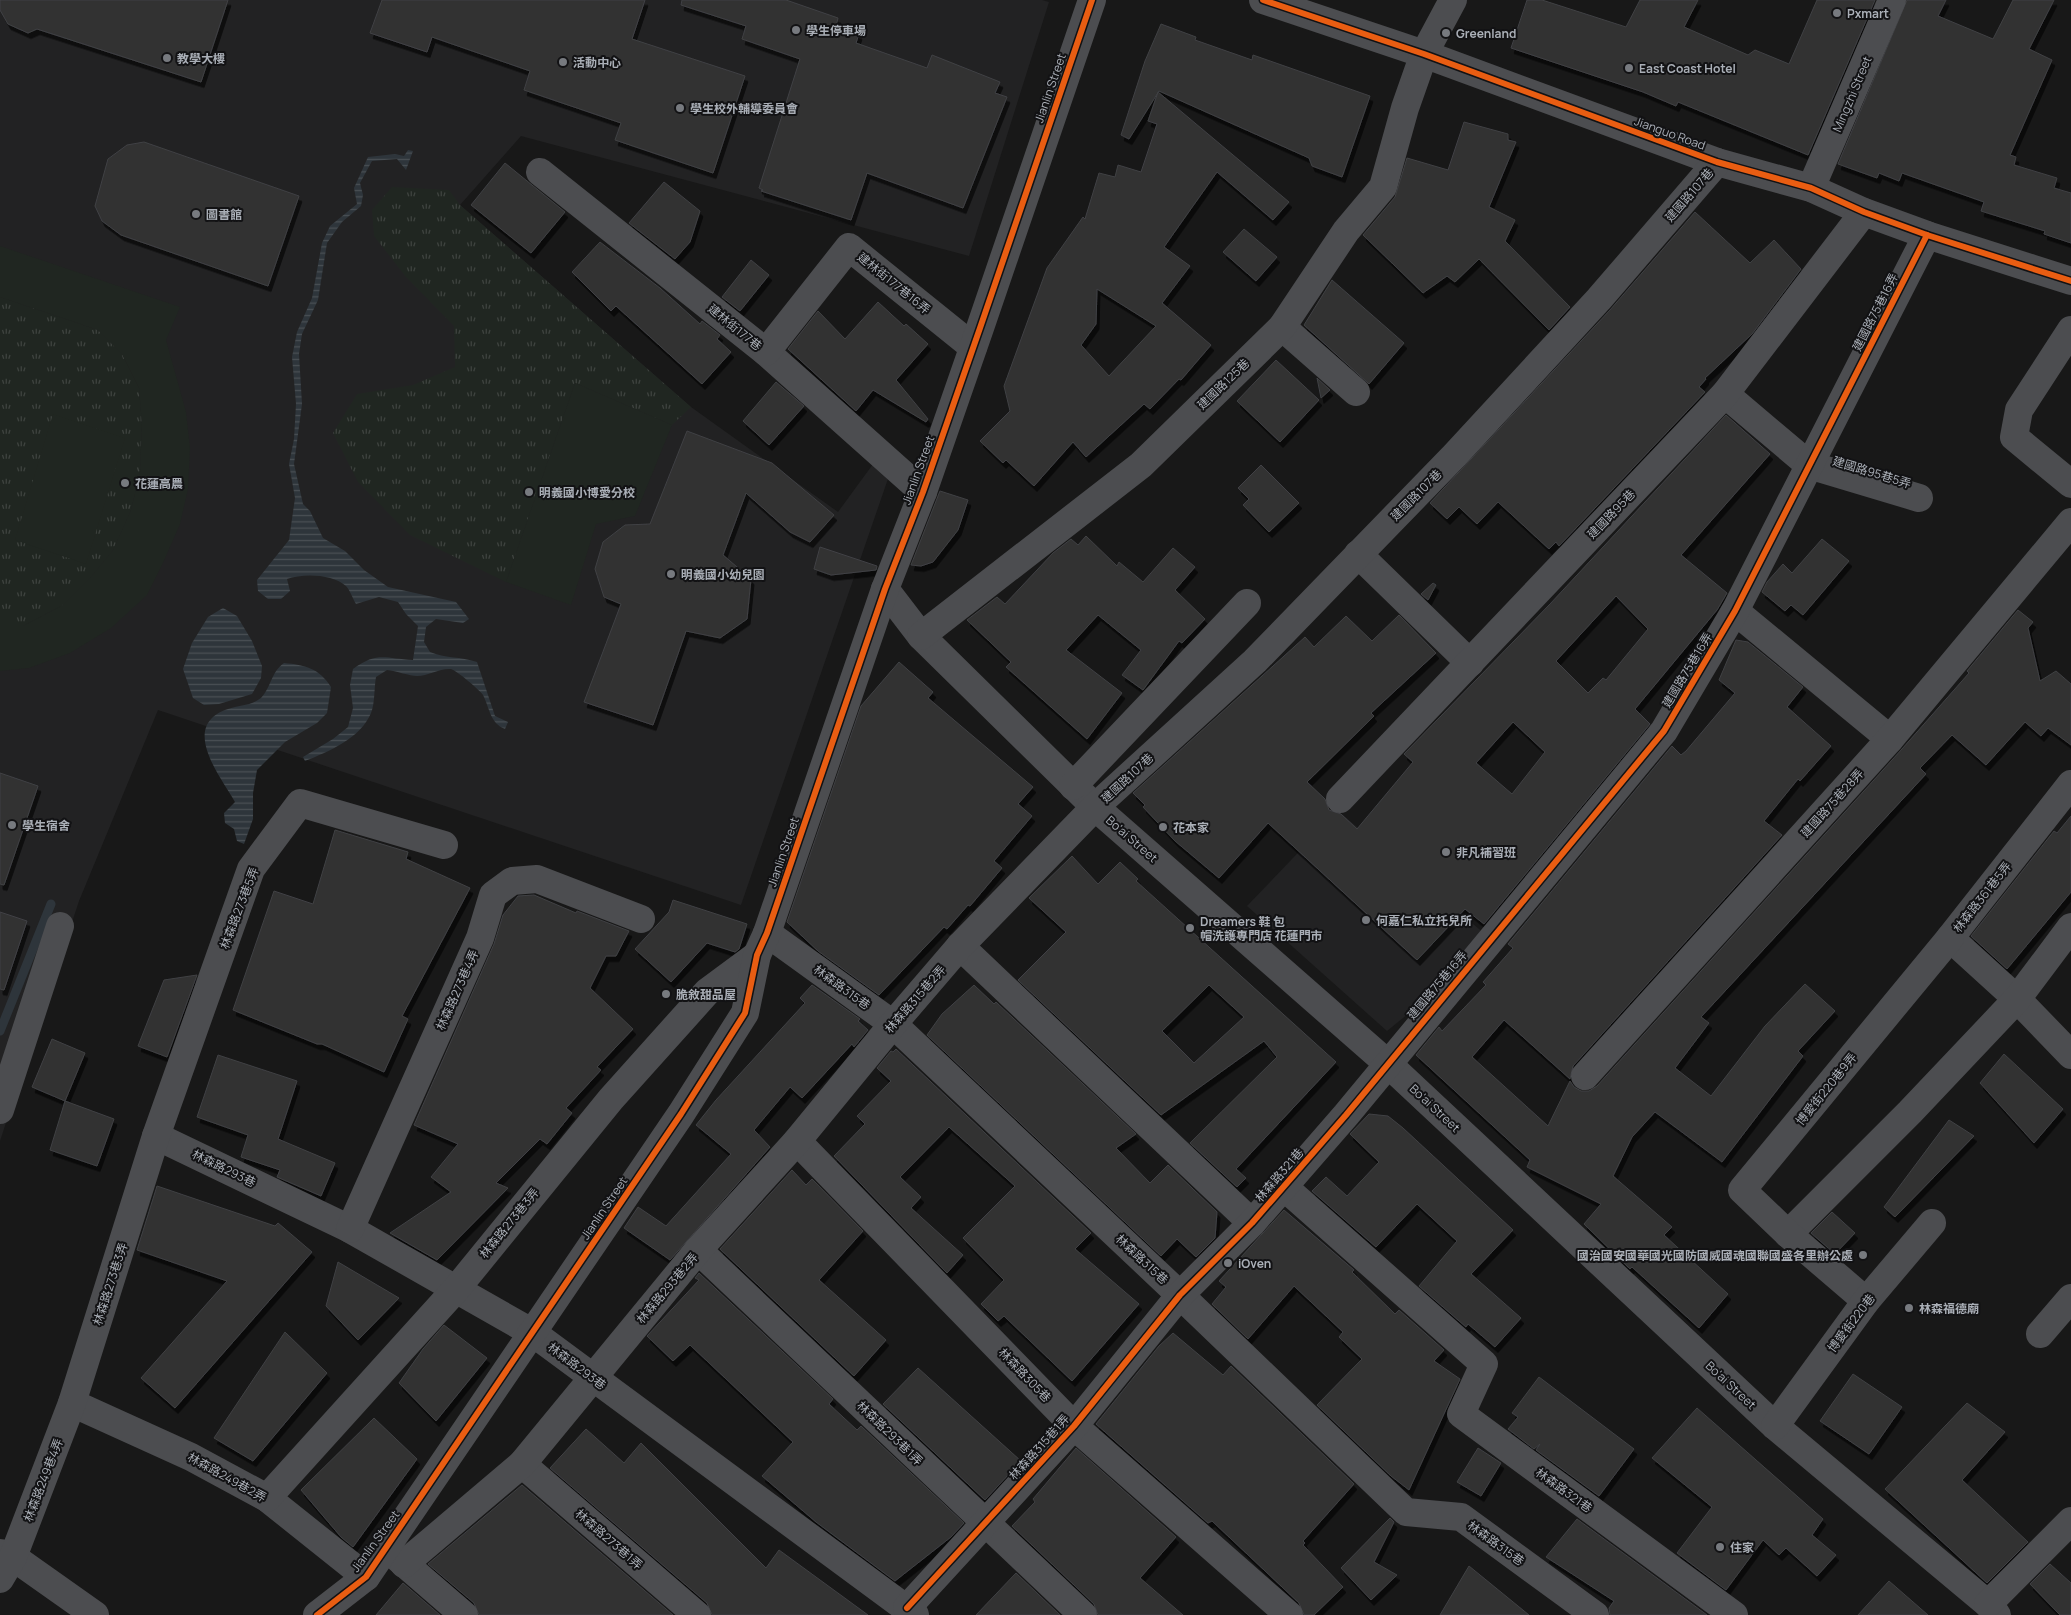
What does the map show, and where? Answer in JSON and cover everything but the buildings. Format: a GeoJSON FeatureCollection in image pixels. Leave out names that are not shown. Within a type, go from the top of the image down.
{"type":"FeatureCollection","features":[{"type":"Feature","properties":{"kind":"street","name":"Jianlin Street"},"geometry":{"type":"LineString","coordinates":[[317,1615],[394,1556],[534,1334],[681,1114],[745,1012],[762,944],[886,589],[923,492],[1092,0]]}},
{"type":"Feature","properties":{"kind":"street","name":"Jianguo Road"},"geometry":{"type":"LineString","coordinates":[[1263,0],[1424,54],[1717,162],[1811,188],[1864,212],[1927,236],[2071,281]]}},
{"type":"Feature","properties":{"kind":"street","name":"建國路125巷"},"geometry":{"type":"LineString","coordinates":[[921,636],[1140,465],[1282,327],[1346,231],[1383,187],[1405,108],[1424,54],[1453,0]]}},
{"type":"Feature","properties":{"kind":"street","name":"Mingzhi Street"},"geometry":{"type":"LineString","coordinates":[[1811,188],[1892,0]]}},
{"type":"Feature","properties":{"kind":"street","name":"建國路107巷"},"geometry":{"type":"LineString","coordinates":[[1095,807],[1255,661],[1455,455],[1600,299],[1717,162]]}},
{"type":"Feature","properties":{"kind":"street","name":"建林街177巷"},"geometry":{"type":"LineString","coordinates":[[540,172],[766,352],[923,492]]}},
{"type":"Feature","properties":{"kind":"street","name":"建國路95巷"},"geometry":{"type":"LineString","coordinates":[[1340,799],[1726,394],[1864,212]]}},
{"type":"Feature","properties":{"kind":"street","name":"建國路75巷16弄"},"geometry":{"type":"LineString","coordinates":[[1387,1063],[1664,731],[1735,611],[1927,236]]}},
{"type":"Feature","properties":{"kind":"street","name":"建林街177巷16弄"},"geometry":{"type":"LineString","coordinates":[[766,352],[848,247],[973,347]]}},
{"type":"Feature","properties":{"kind":"street"},"geometry":{"type":"LineString","coordinates":[[1282,327],[1356,392]]}},
{"type":"Feature","properties":{"kind":"street"},"geometry":{"type":"LineString","coordinates":[[2071,330],[2019,410],[2014,437],[2071,484]]}},
{"type":"Feature","properties":{"kind":"street","name":"建國路95巷5弄"},"geometry":{"type":"LineString","coordinates":[[1726,394],[1809,465],[1919,498]]}},
{"type":"Feature","properties":{"kind":"street","name":"建國路75巷28弄"},"geometry":{"type":"LineString","coordinates":[[1585,1076],[1890,739],[2071,522]]}},
{"type":"Feature","properties":{"kind":"street"},"geometry":{"type":"LineString","coordinates":[[1358,554],[1470,663]]}},
{"type":"Feature","properties":{"kind":"street","name":"Bo'ai Street"},"geometry":{"type":"LineString","coordinates":[[886,589],[921,636],[1095,807],[1387,1063],[1775,1426],[1993,1609]]}},
{"type":"Feature","properties":{"kind":"street"},"geometry":{"type":"LineString","coordinates":[[1073,786],[1247,603]]}},
{"type":"Feature","properties":{"kind":"street"},"geometry":{"type":"LineString","coordinates":[[1735,611],[1890,739]]}},
{"type":"Feature","properties":{"kind":"street","name":"林森路361巷5弄"},"geometry":{"type":"LineString","coordinates":[[2071,784],[1950,938],[2017,1000],[2071,1055]]}},
{"type":"Feature","properties":{"kind":"street","name":"林森路273巷5弄"},"geometry":{"type":"LineString","coordinates":[[156,1136],[250,869],[300,803],[444,845]]}},
{"type":"Feature","properties":{"kind":"street","name":"林森路315巷2弄"},"geometry":{"type":"LineString","coordinates":[[744,1199],[796,1141],[960,946],[1095,807]]}},
{"type":"Feature","properties":{"kind":"street","name":"林森路273巷4弄"},"geometry":{"type":"LineString","coordinates":[[350,1229],[480,938],[493,895],[512,880],[536,879],[641,919]]}},
{"type":"Feature","properties":{"kind":"street"},"geometry":{"type":"LineString","coordinates":[[0,1110],[60,926]]}},
{"type":"Feature","properties":{"kind":"street"},"geometry":{"type":"LineString","coordinates":[[1788,1234],[1910,1112],[2017,1000],[2071,927]]}},
{"type":"Feature","properties":{"kind":"street","name":"博愛街220巷9弄"},"geometry":{"type":"LineString","coordinates":[[1866,1302],[1788,1234],[1742,1190],[1950,938]]}},
{"type":"Feature","properties":{"kind":"street","name":"林森路315巷"},"geometry":{"type":"LineString","coordinates":[[762,944],[893,1024],[1406,1512],[1460,1517],[1595,1615]]}},
{"type":"Feature","properties":{"kind":"street","name":"林森路273巷3弄"},"geometry":{"type":"LineString","coordinates":[[267,1498],[456,1288],[611,1099],[708,992],[762,944]]}},
{"type":"Feature","properties":{"kind":"street"},"geometry":{"type":"LineString","coordinates":[[960,946],[1252,1224]]}},
{"type":"Feature","properties":{"kind":"street","name":"林森路321巷"},"geometry":{"type":"LineString","coordinates":[[1180,1295],[1252,1224],[1346,1115],[1387,1063]]}},
{"type":"Feature","properties":{"kind":"street","name":"林森路273巷3弄"},"geometry":{"type":"LineString","coordinates":[[72,1403],[156,1136]]}},
{"type":"Feature","properties":{"kind":"street","name":"林森路293巷"},"geometry":{"type":"LineString","coordinates":[[156,1136],[350,1229],[534,1334],[591,1378],[911,1612]]}},
{"type":"Feature","properties":{"kind":"street","name":"林森路305巷"},"geometry":{"type":"LineString","coordinates":[[796,1141],[1074,1426],[1289,1615]]}},
{"type":"Feature","properties":{"kind":"street","name":"林森路321巷"},"geometry":{"type":"LineString","coordinates":[[1284,1187],[1484,1364],[1461,1414],[1734,1615]]}},
{"type":"Feature","properties":{"kind":"street","name":"林森路293巷2弄"},"geometry":{"type":"LineString","coordinates":[[394,1556],[522,1464],[698,1250],[744,1199]]}},
{"type":"Feature","properties":{"kind":"street","name":"博愛街220巷"},"geometry":{"type":"LineString","coordinates":[[1775,1426],[1866,1302],[1932,1223]]}},
{"type":"Feature","properties":{"kind":"street","name":"林森路293巷1弄"},"geometry":{"type":"LineString","coordinates":[[698,1250],[1083,1615]]}},
{"type":"Feature","properties":{"kind":"street","name":"林森路315巷1弄"},"geometry":{"type":"LineString","coordinates":[[911,1612],[985,1524],[1074,1426],[1180,1295]]}},
{"type":"Feature","properties":{"kind":"street"},"geometry":{"type":"LineString","coordinates":[[2040,1334],[2071,1298]]}},
{"type":"Feature","properties":{"kind":"street","name":"林森路249巷2弄"},"geometry":{"type":"LineString","coordinates":[[72,1403],[191,1457],[267,1498],[366,1576]]}},
{"type":"Feature","properties":{"kind":"street","name":"林森路249巷4弄"},"geometry":{"type":"LineString","coordinates":[[4,1563],[72,1403]]}},
{"type":"Feature","properties":{"kind":"street","name":"林森路273巷1弄"},"geometry":{"type":"LineString","coordinates":[[522,1464],[697,1615]]}},
{"type":"Feature","properties":{"kind":"street"},"geometry":{"type":"LineString","coordinates":[[1993,1609],[2071,1521]]}},
{"type":"Feature","properties":{"kind":"street"},"geometry":{"type":"LineString","coordinates":[[394,1556],[464,1615]]}},
{"type":"Feature","properties":{"kind":"street"},"geometry":{"type":"LineString","coordinates":[[4,1563],[94,1615]]}},
{"type":"Feature","properties":{"kind":"shaded area"},"geometry":{"type":"Polygon","coordinates":[[[0,0],[1042,0],[1049,2],[969,256],[521,136],[460,205],[691,407],[838,512],[876,460],[890,473],[741,905],[158,710],[79,901],[0,1141],[0,0]]]}},
{"type":"Feature","properties":{"kind":"shaded area"},"geometry":{"type":"Polygon","coordinates":[[[408,150],[413,151],[406,170],[397,159],[372,161],[360,183],[363,195],[361,206],[342,222],[327,243],[318,300],[302,334],[299,354],[302,404],[294,464],[303,504],[310,511],[323,538],[345,551],[364,570],[388,587],[456,602],[469,619],[463,623],[436,619],[426,627],[424,642],[430,652],[477,662],[495,716],[508,722],[505,729],[496,723],[483,695],[454,670],[443,670],[417,676],[387,670],[376,677],[371,713],[360,730],[343,743],[305,761],[303,757],[333,739],[348,727],[353,708],[350,685],[353,669],[369,660],[382,657],[413,660],[418,626],[406,614],[398,602],[379,597],[356,604],[346,586],[340,582],[326,577],[309,575],[287,579],[290,591],[281,599],[268,599],[258,591],[257,580],[289,540],[295,498],[289,464],[294,439],[296,404],[292,357],[297,332],[312,298],[322,243],[330,226],[357,204],[354,188],[368,157],[395,154],[404,156],[408,150]]]}},
{"type":"Feature","properties":{"kind":"shaded area"},"geometry":{"type":"Polygon","coordinates":[[[223,608],[237,616],[252,641],[262,666],[261,678],[252,694],[219,704],[204,705],[193,698],[183,669],[192,643],[208,617],[223,608]]]}},
{"type":"Feature","properties":{"kind":"shaded area"},"geometry":{"type":"Polygon","coordinates":[[[284,663],[311,669],[322,676],[331,687],[327,713],[317,723],[285,742],[257,770],[253,793],[253,819],[244,844],[237,841],[234,829],[225,823],[224,813],[235,802],[213,765],[205,739],[206,727],[214,717],[228,709],[249,704],[261,698],[276,671],[284,663]]]}},
{"type":"Feature","properties":{"kind":"shaded area","name":"何嘉仁私立托兒所"},"geometry":{"type":"Polygon","coordinates":[[[1338,811],[1485,934],[1414,1009],[1387,1031],[1247,906],[1338,811]]]}},
{"type":"Feature","properties":{"kind":"green space"},"geometry":{"type":"Polygon","coordinates":[[[392,187],[449,190],[460,205],[691,407],[672,425],[575,383],[506,582],[410,535],[358,482],[333,433],[357,394],[413,385],[455,367],[454,326],[406,277],[374,236],[372,210],[392,187]]]}},
{"type":"Feature","properties":{"kind":"green space"},"geometry":{"type":"Polygon","coordinates":[[[0,246],[180,307],[166,340],[186,412],[190,448],[188,489],[180,524],[147,595],[111,628],[70,653],[29,668],[0,671],[0,626],[23,626],[63,605],[90,578],[113,550],[131,510],[140,472],[142,425],[139,388],[122,354],[98,330],[0,297],[0,246]]]}},
{"type":"Feature","properties":{"kind":"green space"},"geometry":{"type":"Polygon","coordinates":[[[0,297],[98,330],[122,354],[139,388],[142,425],[140,472],[131,510],[113,550],[90,578],[63,605],[23,626],[0,626],[0,297]]]}},
{"type":"Feature","properties":{"kind":"green space"},"geometry":{"type":"Polygon","coordinates":[[[575,383],[672,425],[635,516],[596,524],[571,605],[506,582],[575,383]]]}},
{"type":"Feature","properties":{"kind":"green space"},"geometry":{"type":"Polygon","coordinates":[[[53,414],[125,438],[86,564],[15,540],[53,414]]]}},
{"type":"Feature","properties":{"kind":"waterway"},"geometry":{"type":"LineString","coordinates":[[0,1031],[51,904]]}},
{"type":"Feature","properties":{"kind":"cycle path"},"geometry":{"type":"LineString","coordinates":[[317,1615],[366,1577],[681,1114],[745,1013],[757,955],[767,933],[885,589],[923,492],[1092,0]]}},
{"type":"Feature","properties":{"kind":"cycle path"},"geometry":{"type":"LineString","coordinates":[[1263,0],[1424,54],[1717,162],[1811,188],[1864,212],[1927,235],[2071,281]]}},
{"type":"Feature","properties":{"kind":"cycle path"},"geometry":{"type":"LineString","coordinates":[[907,1608],[1074,1426],[1180,1295],[1252,1223],[1346,1115],[1664,731],[1735,611],[1927,235]]}},
{"type":"Feature","properties":{"kind":"place","name":"Pxmart"},"geometry":{"type":"Point","coordinates":[1837,13]}},
{"type":"Feature","properties":{"kind":"place","name":"學生停車場"},"geometry":{"type":"Point","coordinates":[796,30]}},
{"type":"Feature","properties":{"kind":"place","name":"Greenland"},"geometry":{"type":"Point","coordinates":[1446,33]}},
{"type":"Feature","properties":{"kind":"place","name":"教學大樓"},"geometry":{"type":"Point","coordinates":[167,58]}},
{"type":"Feature","properties":{"kind":"place","name":"活動中心"},"geometry":{"type":"Point","coordinates":[563,62]}},
{"type":"Feature","properties":{"kind":"place","name":"East Coast Hotel"},"geometry":{"type":"Point","coordinates":[1629,68]}},
{"type":"Feature","properties":{"kind":"place","name":"學生校外輔導委員會"},"geometry":{"type":"Point","coordinates":[680,108]}},
{"type":"Feature","properties":{"kind":"place","name":"圖書館"},"geometry":{"type":"Point","coordinates":[196,214]}},
{"type":"Feature","properties":{"kind":"place","name":"花蓮高農"},"geometry":{"type":"Point","coordinates":[125,483]}},
{"type":"Feature","properties":{"kind":"place","name":"明義國小博愛分校"},"geometry":{"type":"Point","coordinates":[529,492]}},
{"type":"Feature","properties":{"kind":"place","name":"明義國小幼兒園"},"geometry":{"type":"Point","coordinates":[671,574]}},
{"type":"Feature","properties":{"kind":"place","name":"學生宿舍"},"geometry":{"type":"Point","coordinates":[12,825]}},
{"type":"Feature","properties":{"kind":"place","name":"花本家"},"geometry":{"type":"Point","coordinates":[1163,827]}},
{"type":"Feature","properties":{"kind":"place","name":"非凡補習班"},"geometry":{"type":"Point","coordinates":[1446,852]}},
{"type":"Feature","properties":{"kind":"place","name":"何嘉仁私立托兒所"},"geometry":{"type":"Point","coordinates":[1366,920]}},
{"type":"Feature","properties":{"kind":"place","name":"Dreamers 鞋 包 帽洗護專門店 花蓮門市"},"geometry":{"type":"Point","coordinates":[1190,928]}},
{"type":"Feature","properties":{"kind":"place","name":"脆敘甜品屋"},"geometry":{"type":"Point","coordinates":[666,994]}},
{"type":"Feature","properties":{"kind":"place","name":"國治國安國華國光國防國威國魂國聯國盛各里辦公處"},"geometry":{"type":"Point","coordinates":[1863,1255]}},
{"type":"Feature","properties":{"kind":"place","name":"iOven"},"geometry":{"type":"Point","coordinates":[1228,1263]}},
{"type":"Feature","properties":{"kind":"place","name":"林森福德廟"},"geometry":{"type":"Point","coordinates":[1909,1308]}},
{"type":"Feature","properties":{"kind":"place","name":"住家"},"geometry":{"type":"Point","coordinates":[1720,1547]}}]}
